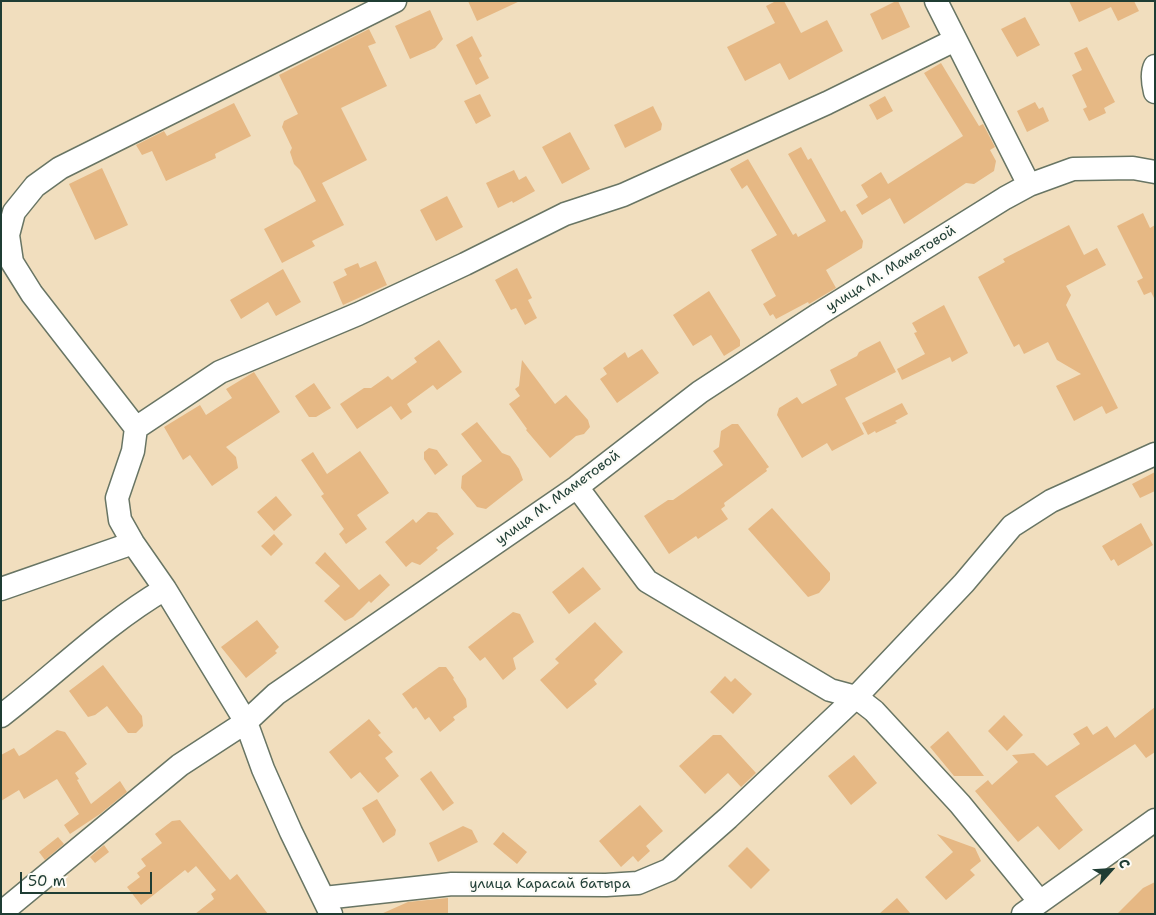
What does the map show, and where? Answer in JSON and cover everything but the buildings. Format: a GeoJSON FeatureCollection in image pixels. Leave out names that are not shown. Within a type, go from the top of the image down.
{"type":"FeatureCollection","features":[{"type":"Feature","properties":{"kind":"street"},"geometry":{"type":"LineString","coordinates":[[328,906],[291,832],[263,769],[246,722],[120,520],[117,498],[133,451],[136,428],[32,294],[12,262],[8,235],[14,212],[36,186],[60,168],[395,1]]}},
{"type":"Feature","properties":{"kind":"street"},"geometry":{"type":"LineString","coordinates":[[936,1],[1029,185]]}},
{"type":"Feature","properties":{"kind":"street"},"geometry":{"type":"LineString","coordinates":[[136,428],[220,372],[358,314],[465,264],[565,214],[623,195],[827,103],[955,40]]}},
{"type":"Feature","properties":{"kind":"street"},"geometry":{"type":"LineString","coordinates":[[1155,66],[1153,68],[1152,83],[1155,92]]}},
{"type":"Feature","properties":{"kind":"street","name":"улица М. Маметовой"},"geometry":{"type":"LineString","coordinates":[[1,914],[180,765],[246,722],[276,694],[577,487],[700,392],[819,314],[1029,185],[1073,169],[1133,168],[1155,172]]}},
{"type":"Feature","properties":{"kind":"street","name":"улица Карасай батыра"},"geometry":{"type":"LineString","coordinates":[[328,906],[452,884],[606,885],[638,883],[669,870],[728,818],[856,697],[964,583],[1012,526],[1051,501],[1155,454]]}},
{"type":"Feature","properties":{"kind":"street"},"geometry":{"type":"LineString","coordinates":[[577,487],[647,581],[830,690],[856,697],[874,711],[960,804],[1031,908],[1155,820]]}},
{"type":"Feature","properties":{"kind":"street"},"geometry":{"type":"LineString","coordinates":[[1,590],[133,543]]}},
{"type":"Feature","properties":{"kind":"street"},"geometry":{"type":"LineString","coordinates":[[1,716],[33,692],[82,648],[138,604],[165,590]]}}]}
